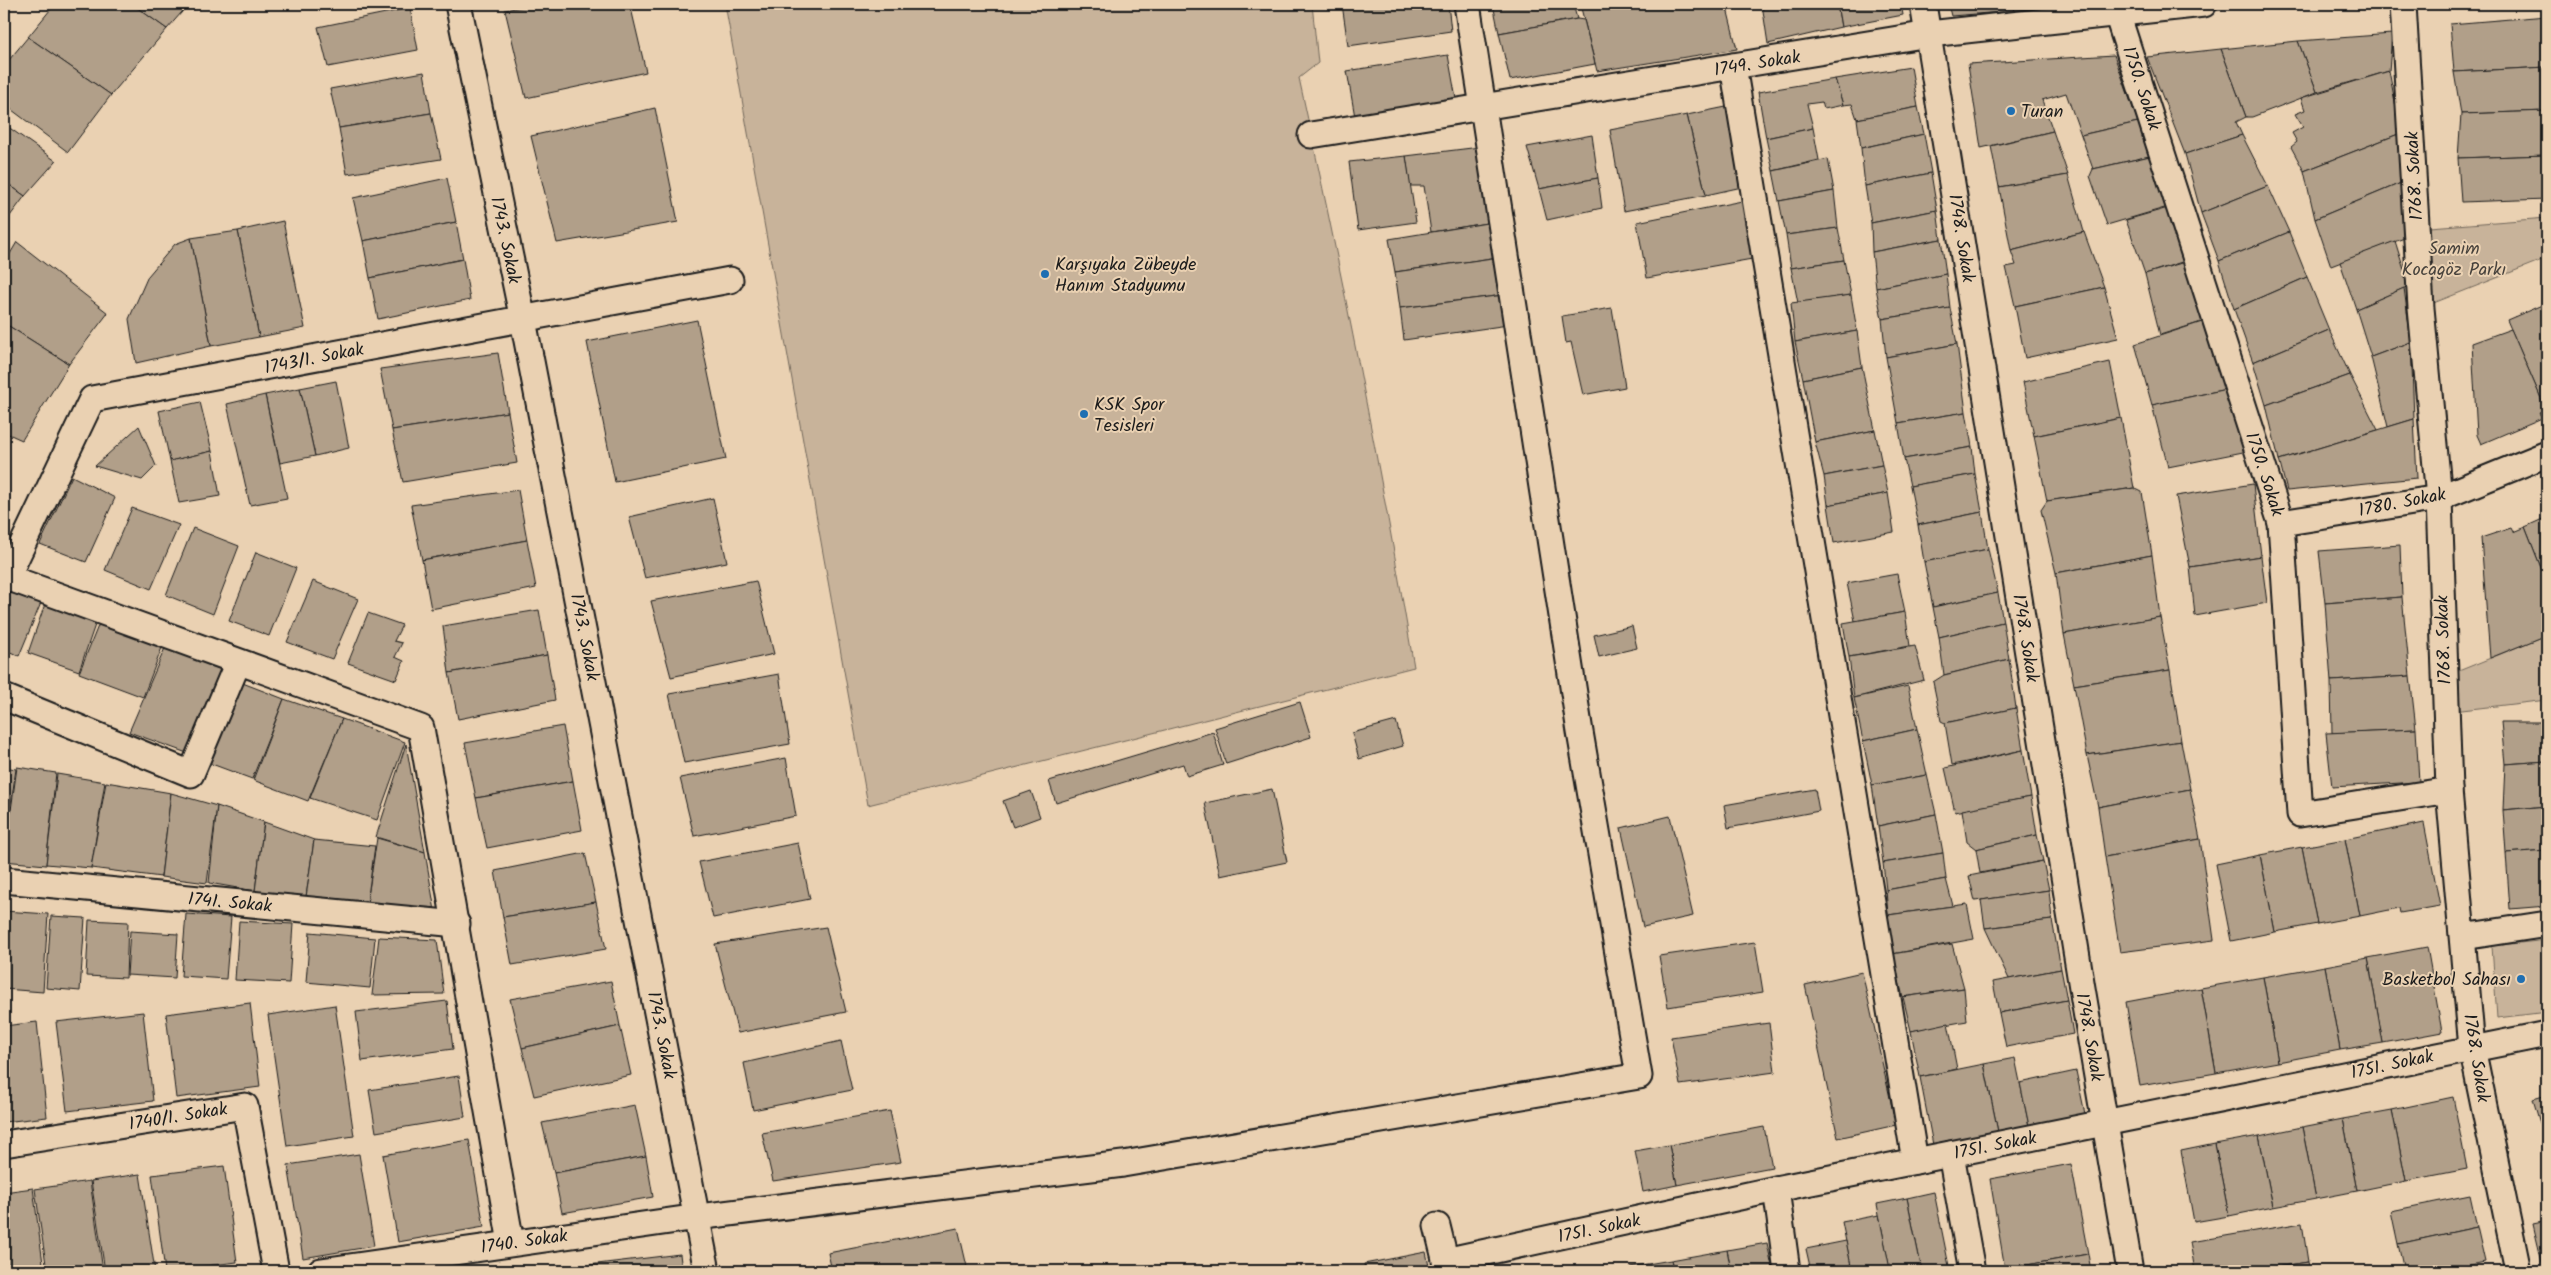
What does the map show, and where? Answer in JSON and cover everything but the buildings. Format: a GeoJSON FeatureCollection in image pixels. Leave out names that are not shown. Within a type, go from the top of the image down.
{"type":"FeatureCollection","features":[{"type":"Feature","properties":{"kind":"street","name":"1743. Sokak"},"geometry":{"type":"LineString","coordinates":[[458,4],[523,320],[707,1271]]}},
{"type":"Feature","properties":{"kind":"street"},"geometry":{"type":"LineString","coordinates":[[1467,4],[1483,108]]}},
{"type":"Feature","properties":{"kind":"street","name":"1748. Sokak"},"geometry":{"type":"LineString","coordinates":[[1923,4],[2130,1271]]}},
{"type":"Feature","properties":{"kind":"street","name":"1749. Sokak"},"geometry":{"type":"LineString","coordinates":[[1312,135],[1929,34],[2116,8],[2204,4]]}},
{"type":"Feature","properties":{"kind":"street","name":"1768. Sokak"},"geometry":{"type":"LineString","coordinates":[[2403,4],[2421,308],[2439,498],[2449,790],[2472,1048],[2518,1271]]}},
{"type":"Feature","properties":{"kind":"street","name":"1750. Sokak"},"geometry":{"type":"LineString","coordinates":[[2116,8],[2281,523],[2300,814],[2449,790]]}},
{"type":"Feature","properties":{"kind":"street"},"geometry":{"type":"LineString","coordinates":[[1733,66],[1916,1161]]}},
{"type":"Feature","properties":{"kind":"street","name":"1740. Sokak"},"geometry":{"type":"LineString","coordinates":[[321,1271],[698,1217],[1123,1164],[1639,1076],[1580,732],[1483,108]]}},
{"type":"Feature","properties":{"kind":"street","name":"1743/1. Sokak"},"geometry":{"type":"LineString","coordinates":[[5,577],[92,399],[730,280]]}},
{"type":"Feature","properties":{"kind":"street","name":"1780. Sokak"},"geometry":{"type":"LineString","coordinates":[[2281,523],[2439,498],[2547,454]]}},
{"type":"Feature","properties":{"kind":"street"},"geometry":{"type":"LineString","coordinates":[[5,577],[421,728],[457,924],[511,1243]]}},
{"type":"Feature","properties":{"kind":"street"},"geometry":{"type":"LineString","coordinates":[[4,696],[191,774],[238,662]]}},
{"type":"Feature","properties":{"kind":"street","name":"1741. Sokak"},"geometry":{"type":"LineString","coordinates":[[4,880],[457,924]]}},
{"type":"Feature","properties":{"kind":"street"},"geometry":{"type":"LineString","coordinates":[[2463,937],[2547,924]]}},
{"type":"Feature","properties":{"kind":"street","name":"1751. Sokak"},"geometry":{"type":"LineString","coordinates":[[1446,1266],[1776,1189],[2547,1034]]}},
{"type":"Feature","properties":{"kind":"street","name":"1740/1. Sokak"},"geometry":{"type":"LineString","coordinates":[[4,1144],[245,1106],[276,1271]]}},
{"type":"Feature","properties":{"kind":"street"},"geometry":{"type":"LineString","coordinates":[[1951,1154],[1972,1271]]}},
{"type":"Feature","properties":{"kind":"street"},"geometry":{"type":"LineString","coordinates":[[1776,1189],[1787,1271]]}},
{"type":"Feature","properties":{"kind":"street"},"geometry":{"type":"LineString","coordinates":[[1437,1226],[1446,1266]]}},
{"type":"Feature","properties":{"kind":"green space","name":"Karşıyaka Zübeyde Hanım Stadyumu"},"geometry":{"type":"Polygon","coordinates":[[[725,4],[1312,4],[1318,63],[1299,78],[1360,372],[1414,667],[868,805],[725,4]]]}},
{"type":"Feature","properties":{"kind":"green space","name":"Samim Kocagöz Parkı"},"geometry":{"type":"Polygon","coordinates":[[[2547,218],[2547,258],[2421,308],[2417,228],[2547,218]]]}},
{"type":"Feature","properties":{"kind":"green space"},"geometry":{"type":"Polygon","coordinates":[[[2547,635],[2547,700],[2445,712],[2444,677],[2547,635]]]}},
{"type":"Feature","properties":{"kind":"green space","name":"Basketbol Sahası"},"geometry":{"type":"Polygon","coordinates":[[[2547,940],[2547,1012],[2497,1018],[2492,946],[2547,940]]]}},
{"type":"Feature","properties":{"kind":"place","name":"Turan"},"geometry":{"type":"Point","coordinates":[2011,111]}},
{"type":"Feature","properties":{"kind":"place","name":"Karşıyaka Zübeyde Hanım Stadyumu"},"geometry":{"type":"Point","coordinates":[1045,274]}},
{"type":"Feature","properties":{"kind":"place","name":"KSK Spor Tesisleri"},"geometry":{"type":"Point","coordinates":[1084,414]}},
{"type":"Feature","properties":{"kind":"place","name":"Basketbol Sahası"},"geometry":{"type":"Point","coordinates":[2521,979]}}]}
